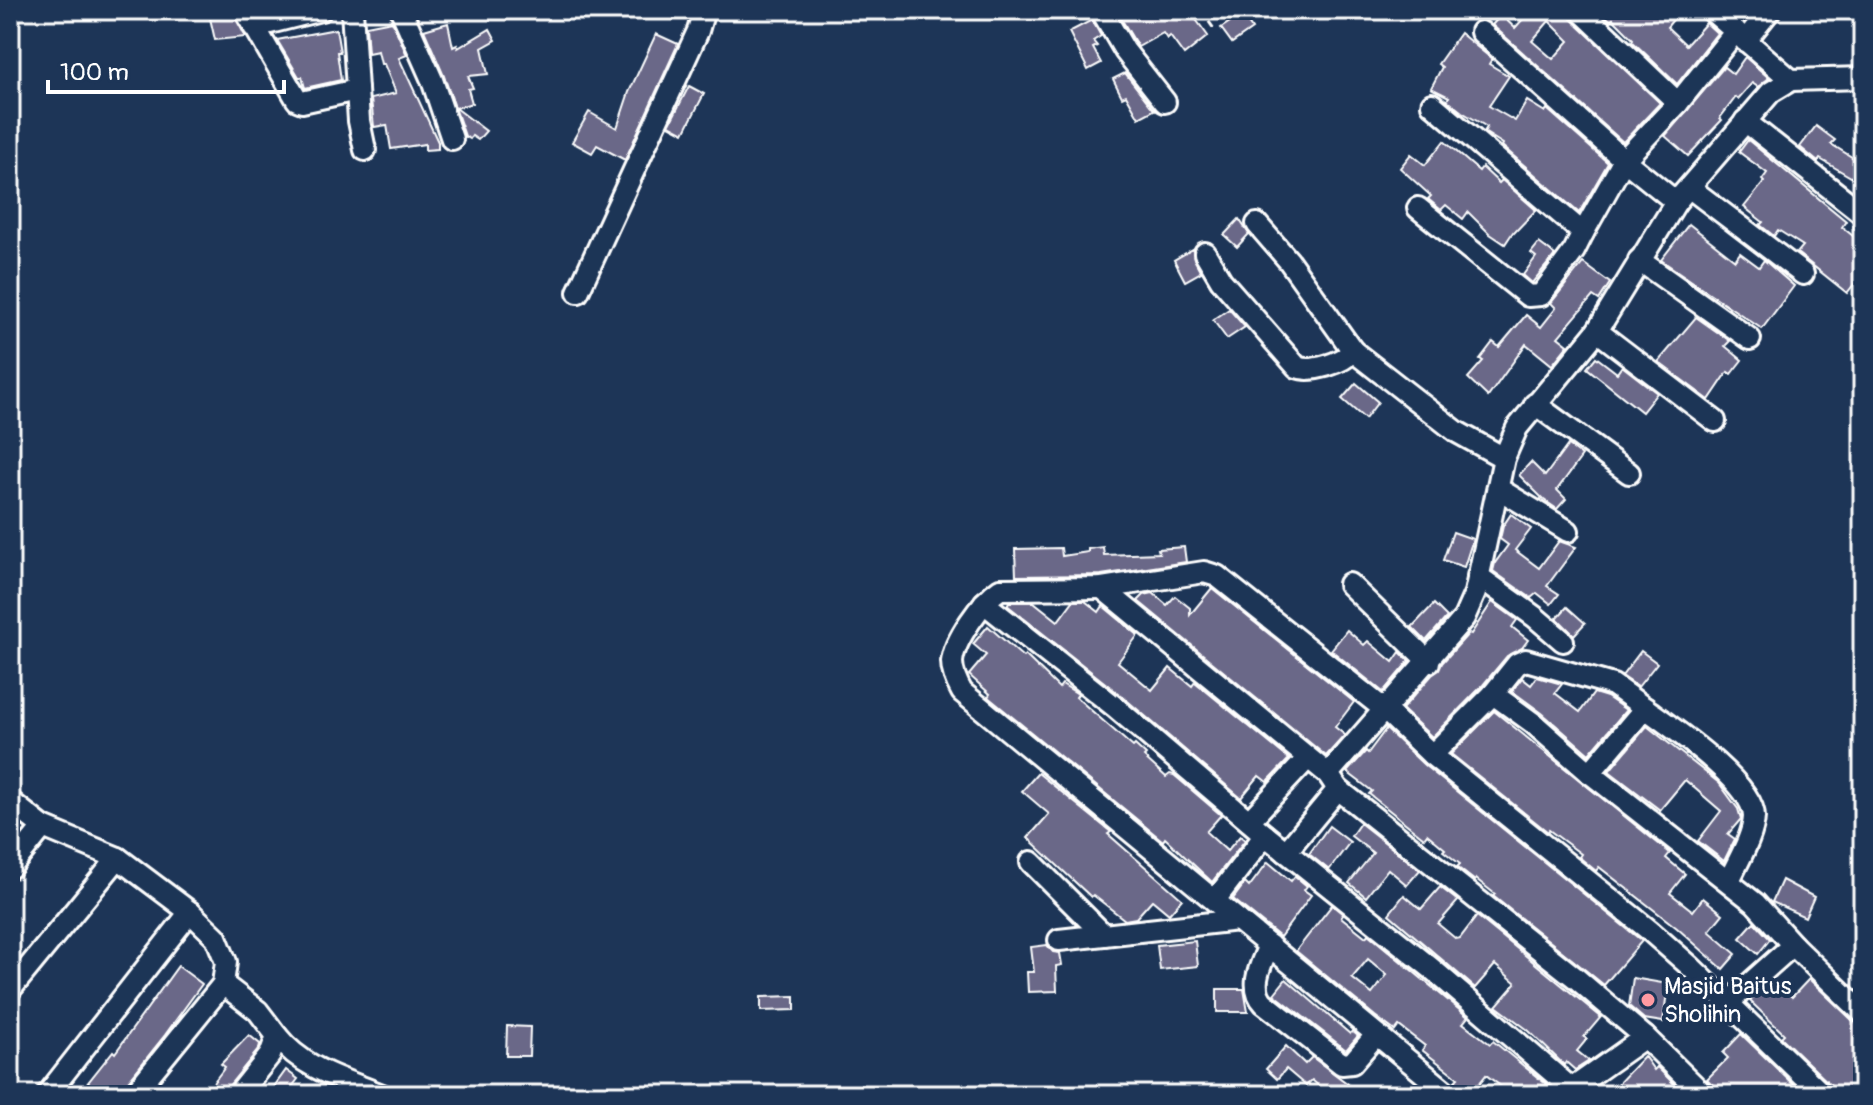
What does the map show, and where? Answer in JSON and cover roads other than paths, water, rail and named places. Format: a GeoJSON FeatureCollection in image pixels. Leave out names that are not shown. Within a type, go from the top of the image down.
{"type":"FeatureCollection","features":[{"type":"Feature","properties":{"kind":"street"},"geometry":{"type":"LineString","coordinates":[[321,10],[250,18],[297,100],[302,102],[357,90]]}},
{"type":"Feature","properties":{"kind":"street"},"geometry":{"type":"LineString","coordinates":[[352,10],[357,90],[365,150]]}},
{"type":"Feature","properties":{"kind":"street"},"geometry":{"type":"LineString","coordinates":[[401,10],[432,80],[452,139]]}},
{"type":"Feature","properties":{"kind":"street"},"geometry":{"type":"LineString","coordinates":[[578,292],[698,31],[704,10]]}},
{"type":"Feature","properties":{"kind":"street"},"geometry":{"type":"LineString","coordinates":[[1101,10],[1125,51],[1165,102]]}},
{"type":"Feature","properties":{"kind":"street"},"geometry":{"type":"LineString","coordinates":[[1580,10],[1678,103]]}},
{"type":"Feature","properties":{"kind":"street"},"geometry":{"type":"LineString","coordinates":[[1711,10],[1791,80]]}},
{"type":"Feature","properties":{"kind":"street"},"geometry":{"type":"LineString","coordinates":[[1418,208],[1528,296],[1541,295],[1574,251],[1624,160],[1740,36],[1770,10]]}},
{"type":"Feature","properties":{"kind":"street"},"geometry":{"type":"LineString","coordinates":[[1481,32],[1624,160],[1803,274]]}},
{"type":"Feature","properties":{"kind":"street"},"geometry":{"type":"LineString","coordinates":[[1286,852],[1385,710],[1464,618],[1475,593],[1504,458],[1517,428],[1597,331],[1639,260],[1683,195],[1771,92],[1791,80],[1863,79]]}},
{"type":"Feature","properties":{"kind":"street"},"geometry":{"type":"LineString","coordinates":[[1432,104],[1583,233]]}},
{"type":"Feature","properties":{"kind":"street"},"geometry":{"type":"LineString","coordinates":[[1745,121],[1863,214]]}},
{"type":"Feature","properties":{"kind":"street"},"geometry":{"type":"LineString","coordinates":[[1257,224],[1289,261],[1353,351],[1457,432],[1504,458]]}},
{"type":"Feature","properties":{"kind":"street"},"geometry":{"type":"LineString","coordinates":[[1205,253],[1221,280],[1297,367],[1304,370],[1339,362],[1353,351]]}},
{"type":"Feature","properties":{"kind":"street"},"geometry":{"type":"LineString","coordinates":[[1639,260],[1750,339]]}},
{"type":"Feature","properties":{"kind":"street"},"geometry":{"type":"LineString","coordinates":[[1597,331],[1715,421]]}},
{"type":"Feature","properties":{"kind":"street"},"geometry":{"type":"LineString","coordinates":[[1535,404],[1629,473]]}},
{"type":"Feature","properties":{"kind":"street"},"geometry":{"type":"LineString","coordinates":[[1499,489],[1568,531]]}},
{"type":"Feature","properties":{"kind":"street"},"geometry":{"type":"LineString","coordinates":[[1450,1095],[962,692],[952,665],[955,649],[984,603],[1000,589],[1102,588],[1211,573],[1385,710],[1432,755],[1649,930],[1823,1095]]}},
{"type":"Feature","properties":{"kind":"street"},"geometry":{"type":"LineString","coordinates":[[1478,576],[1563,641]]}},
{"type":"Feature","properties":{"kind":"street"},"geometry":{"type":"LineString","coordinates":[[1349,584],[1429,662]]}},
{"type":"Feature","properties":{"kind":"street"},"geometry":{"type":"LineString","coordinates":[[1102,588],[1645,1037],[1704,1095]]}},
{"type":"Feature","properties":{"kind":"street"},"geometry":{"type":"LineString","coordinates":[[984,603],[1431,968],[1571,1093],[1645,1037]]}},
{"type":"Feature","properties":{"kind":"street"},"geometry":{"type":"LineString","coordinates":[[1432,755],[1493,694],[1517,664],[1526,660],[1613,685],[1683,735],[1734,779],[1750,802],[1754,813],[1751,830],[1729,881]]}},
{"type":"Feature","properties":{"kind":"street"},"geometry":{"type":"LineString","coordinates":[[1493,694],[1729,881],[1766,913],[1793,945],[1859,1002]]}},
{"type":"Feature","properties":{"kind":"street"},"geometry":{"type":"LineString","coordinates":[[1590,773],[1645,708]]}},
{"type":"Feature","properties":{"kind":"street"},"geometry":{"type":"LineString","coordinates":[[1249,821],[1307,759]]}},
{"type":"Feature","properties":{"kind":"street"},"geometry":{"type":"LineString","coordinates":[[10,801],[43,827],[118,858],[190,912],[216,937],[226,962],[223,984],[133,1095]]}},
{"type":"Feature","properties":{"kind":"street"},"geometry":{"type":"LineString","coordinates":[[10,868],[43,827]]}},
{"type":"Feature","properties":{"kind":"street"},"geometry":{"type":"LineString","coordinates":[[1215,900],[1265,835]]}},
{"type":"Feature","properties":{"kind":"street"},"geometry":{"type":"LineString","coordinates":[[10,990],[118,858]]}},
{"type":"Feature","properties":{"kind":"street"},"geometry":{"type":"LineString","coordinates":[[1031,862],[1104,935]]}},
{"type":"Feature","properties":{"kind":"street"},"geometry":{"type":"LineString","coordinates":[[47,1095],[190,912]]}},
{"type":"Feature","properties":{"kind":"street"},"geometry":{"type":"LineString","coordinates":[[1059,940],[1238,920]]}},
{"type":"Feature","properties":{"kind":"street"},"geometry":{"type":"LineString","coordinates":[[1269,945],[1256,986],[1264,1003],[1342,1064],[1352,1063],[1376,1035]]}},
{"type":"Feature","properties":{"kind":"street"},"geometry":{"type":"LineString","coordinates":[[1728,1003],[1793,945]]}},
{"type":"Feature","properties":{"kind":"street"},"geometry":{"type":"LineString","coordinates":[[223,984],[258,1011],[291,1053],[306,1064],[357,1090],[382,1095]]}},
{"type":"Feature","properties":{"kind":"street"},"geometry":{"type":"LineString","coordinates":[[238,1095],[270,1055],[277,1036]]}},
{"type":"Feature","properties":{"kind":"place","name":"Masjid Baitus Sholihin"},"geometry":{"type":"Point","coordinates":[1648,1000]}}]}
